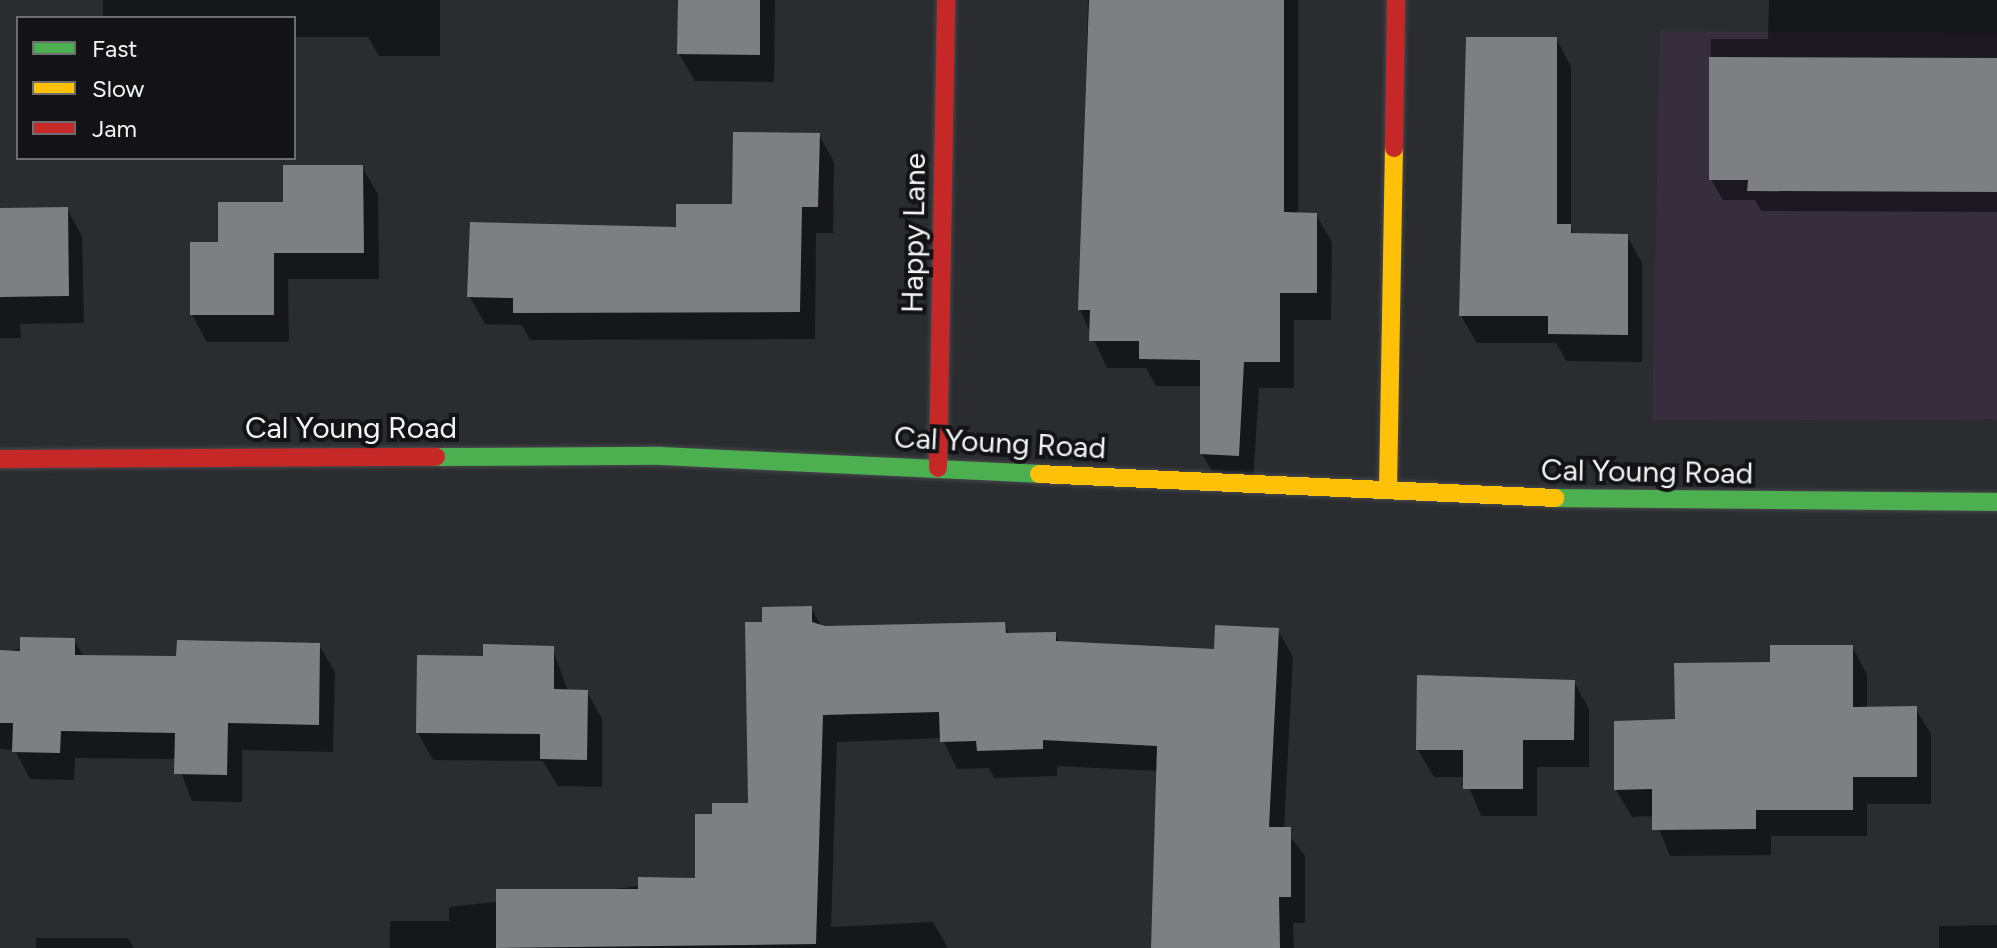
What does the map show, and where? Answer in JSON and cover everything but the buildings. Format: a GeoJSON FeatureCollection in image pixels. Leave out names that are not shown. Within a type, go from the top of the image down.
{"type":"FeatureCollection","features":[{"type":"Feature","properties":{"kind":"main road","name":"Happy Lane"},"geometry":{"type":"LineString","coordinates":[[938,468],[946,0]]}},
{"type":"Feature","properties":{"kind":"main road"},"geometry":{"type":"LineString","coordinates":[[1388,489],[1396,0]]}},
{"type":"Feature","properties":{"kind":"main road","name":"Cal Young Road"},"geometry":{"type":"LineString","coordinates":[[0,459],[661,456],[1715,502],[1997,502]]}},
{"type":"Feature","properties":{"kind":"shaded area"},"geometry":{"type":"Polygon","coordinates":[[[1660,31],[1997,33],[1997,419],[1652,421],[1660,31]]]}},
{"type":"Feature","properties":{"kind":"traffic: fast"},"geometry":{"type":"LineString","coordinates":[[436,457],[661,456],[1039,474]]}},
{"type":"Feature","properties":{"kind":"traffic: fast"},"geometry":{"type":"LineString","coordinates":[[1555,498],[1997,502]]}},
{"type":"Feature","properties":{"kind":"traffic: slow"},"geometry":{"type":"LineString","coordinates":[[1388,489],[1394,148]]}},
{"type":"Feature","properties":{"kind":"traffic: slow"},"geometry":{"type":"LineString","coordinates":[[1039,474],[1555,498]]}},
{"type":"Feature","properties":{"kind":"traffic: jam"},"geometry":{"type":"LineString","coordinates":[[938,468],[946,0]]}},
{"type":"Feature","properties":{"kind":"traffic: jam"},"geometry":{"type":"LineString","coordinates":[[1394,148],[1396,0]]}},
{"type":"Feature","properties":{"kind":"traffic: jam"},"geometry":{"type":"LineString","coordinates":[[0,459],[436,457]]}}]}
